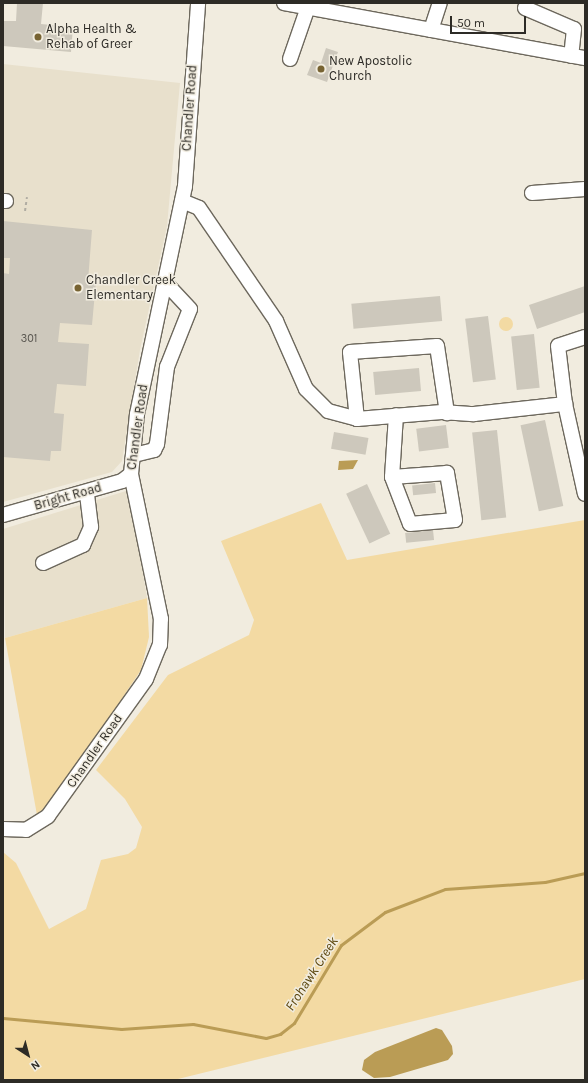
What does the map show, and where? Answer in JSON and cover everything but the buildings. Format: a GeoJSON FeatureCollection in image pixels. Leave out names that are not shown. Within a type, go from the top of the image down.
{"type":"FeatureCollection","features":[{"type":"Feature","properties":{"kind":"street","name":"Chandler Road"},"geometry":{"type":"LineString","coordinates":[[3,829],[26,830],[48,816],[156,659],[162,619],[131,474],[140,400],[166,283],[182,201],[198,3]]}},
{"type":"Feature","properties":{"kind":"street"},"geometry":{"type":"LineString","coordinates":[[284,3],[578,57],[574,29],[525,8]]}},
{"type":"Feature","properties":{"kind":"street"},"geometry":{"type":"LineString","coordinates":[[431,30],[440,3]]}},
{"type":"Feature","properties":{"kind":"street"},"geometry":{"type":"LineString","coordinates":[[290,59],[308,7]]}},
{"type":"Feature","properties":{"kind":"street"},"geometry":{"type":"LineString","coordinates":[[532,193],[585,189]]}},
{"type":"Feature","properties":{"kind":"street"},"geometry":{"type":"LineString","coordinates":[[182,201],[198,208],[276,321],[306,389],[328,411],[357,419],[447,413],[474,414],[565,404]]}},
{"type":"Feature","properties":{"kind":"street"},"geometry":{"type":"LineString","coordinates":[[134,455],[154,450],[157,444],[160,404],[177,340],[190,309],[166,283]]}},
{"type":"Feature","properties":{"kind":"street"},"geometry":{"type":"LineString","coordinates":[[585,337],[558,346],[565,404],[585,494]]}},
{"type":"Feature","properties":{"kind":"street"},"geometry":{"type":"LineString","coordinates":[[357,419],[350,352],[437,346],[447,413]]}},
{"type":"Feature","properties":{"kind":"street"},"geometry":{"type":"LineString","coordinates":[[140,400],[160,404]]}},
{"type":"Feature","properties":{"kind":"street"},"geometry":{"type":"LineString","coordinates":[[392,477],[447,473],[455,520],[410,524],[392,477],[396,416]]}},
{"type":"Feature","properties":{"kind":"street","name":"Bright Road"},"geometry":{"type":"LineString","coordinates":[[3,515],[122,482],[131,474]]}},
{"type":"Feature","properties":{"kind":"street"},"geometry":{"type":"LineString","coordinates":[[43,563],[83,545],[91,527],[86,492]]}},
{"type":"Feature","properties":{"kind":"path"},"geometry":{"type":"LineString","coordinates":[[25,211],[27,197]]}},
{"type":"Feature","properties":{"kind":"shaded area","name":"Chandler Creek Elementary"},"geometry":{"type":"Polygon","coordinates":[[[3,64],[180,83],[167,226],[140,350],[122,461],[112,472],[3,502],[3,64]]]}},
{"type":"Feature","properties":{"kind":"shaded area"},"geometry":{"type":"Polygon","coordinates":[[[503,317],[509,317],[513,321],[513,327],[509,331],[503,331],[499,327],[499,321],[503,317]]]}},
{"type":"Feature","properties":{"kind":"shaded area"},"geometry":{"type":"Polygon","coordinates":[[[358,460],[353,469],[338,470],[339,461],[358,460]]]}},
{"type":"Feature","properties":{"kind":"shaded area"},"geometry":{"type":"Polygon","coordinates":[[[126,491],[130,494],[147,598],[5,638],[3,529],[126,491]]]}},
{"type":"Feature","properties":{"kind":"shaded area"},"geometry":{"type":"Polygon","coordinates":[[[321,503],[347,560],[585,520],[585,979],[174,1080],[3,1080],[3,852],[16,863],[49,929],[86,909],[101,860],[128,854],[136,848],[142,827],[125,799],[96,770],[168,675],[249,635],[254,620],[221,541],[321,503]]]}},
{"type":"Feature","properties":{"kind":"shaded area"},"geometry":{"type":"Polygon","coordinates":[[[147,598],[149,637],[141,670],[49,808],[37,815],[5,638],[147,598]]]}},
{"type":"Feature","properties":{"kind":"shaded area"},"geometry":{"type":"Polygon","coordinates":[[[436,1028],[442,1030],[452,1046],[453,1054],[448,1060],[390,1077],[374,1078],[362,1070],[364,1060],[375,1052],[436,1028]]]}},
{"type":"Feature","properties":{"kind":"waterway","name":"Frohawk Creek"},"geometry":{"type":"LineString","coordinates":[[3,1018],[121,1029],[193,1024],[266,1038],[280,1034],[294,1023],[341,945],[385,912],[445,889],[545,882],[585,873]]}},
{"type":"Feature","properties":{"kind":"place","name":"Alpha Health & Rehab of Greer"},"geometry":{"type":"Point","coordinates":[38,37]}},
{"type":"Feature","properties":{"kind":"place","name":"New Apostolic Church"},"geometry":{"type":"Point","coordinates":[321,69]}},
{"type":"Feature","properties":{"kind":"place","name":"Chandler Creek Elementary"},"geometry":{"type":"Point","coordinates":[78,288]}}]}
